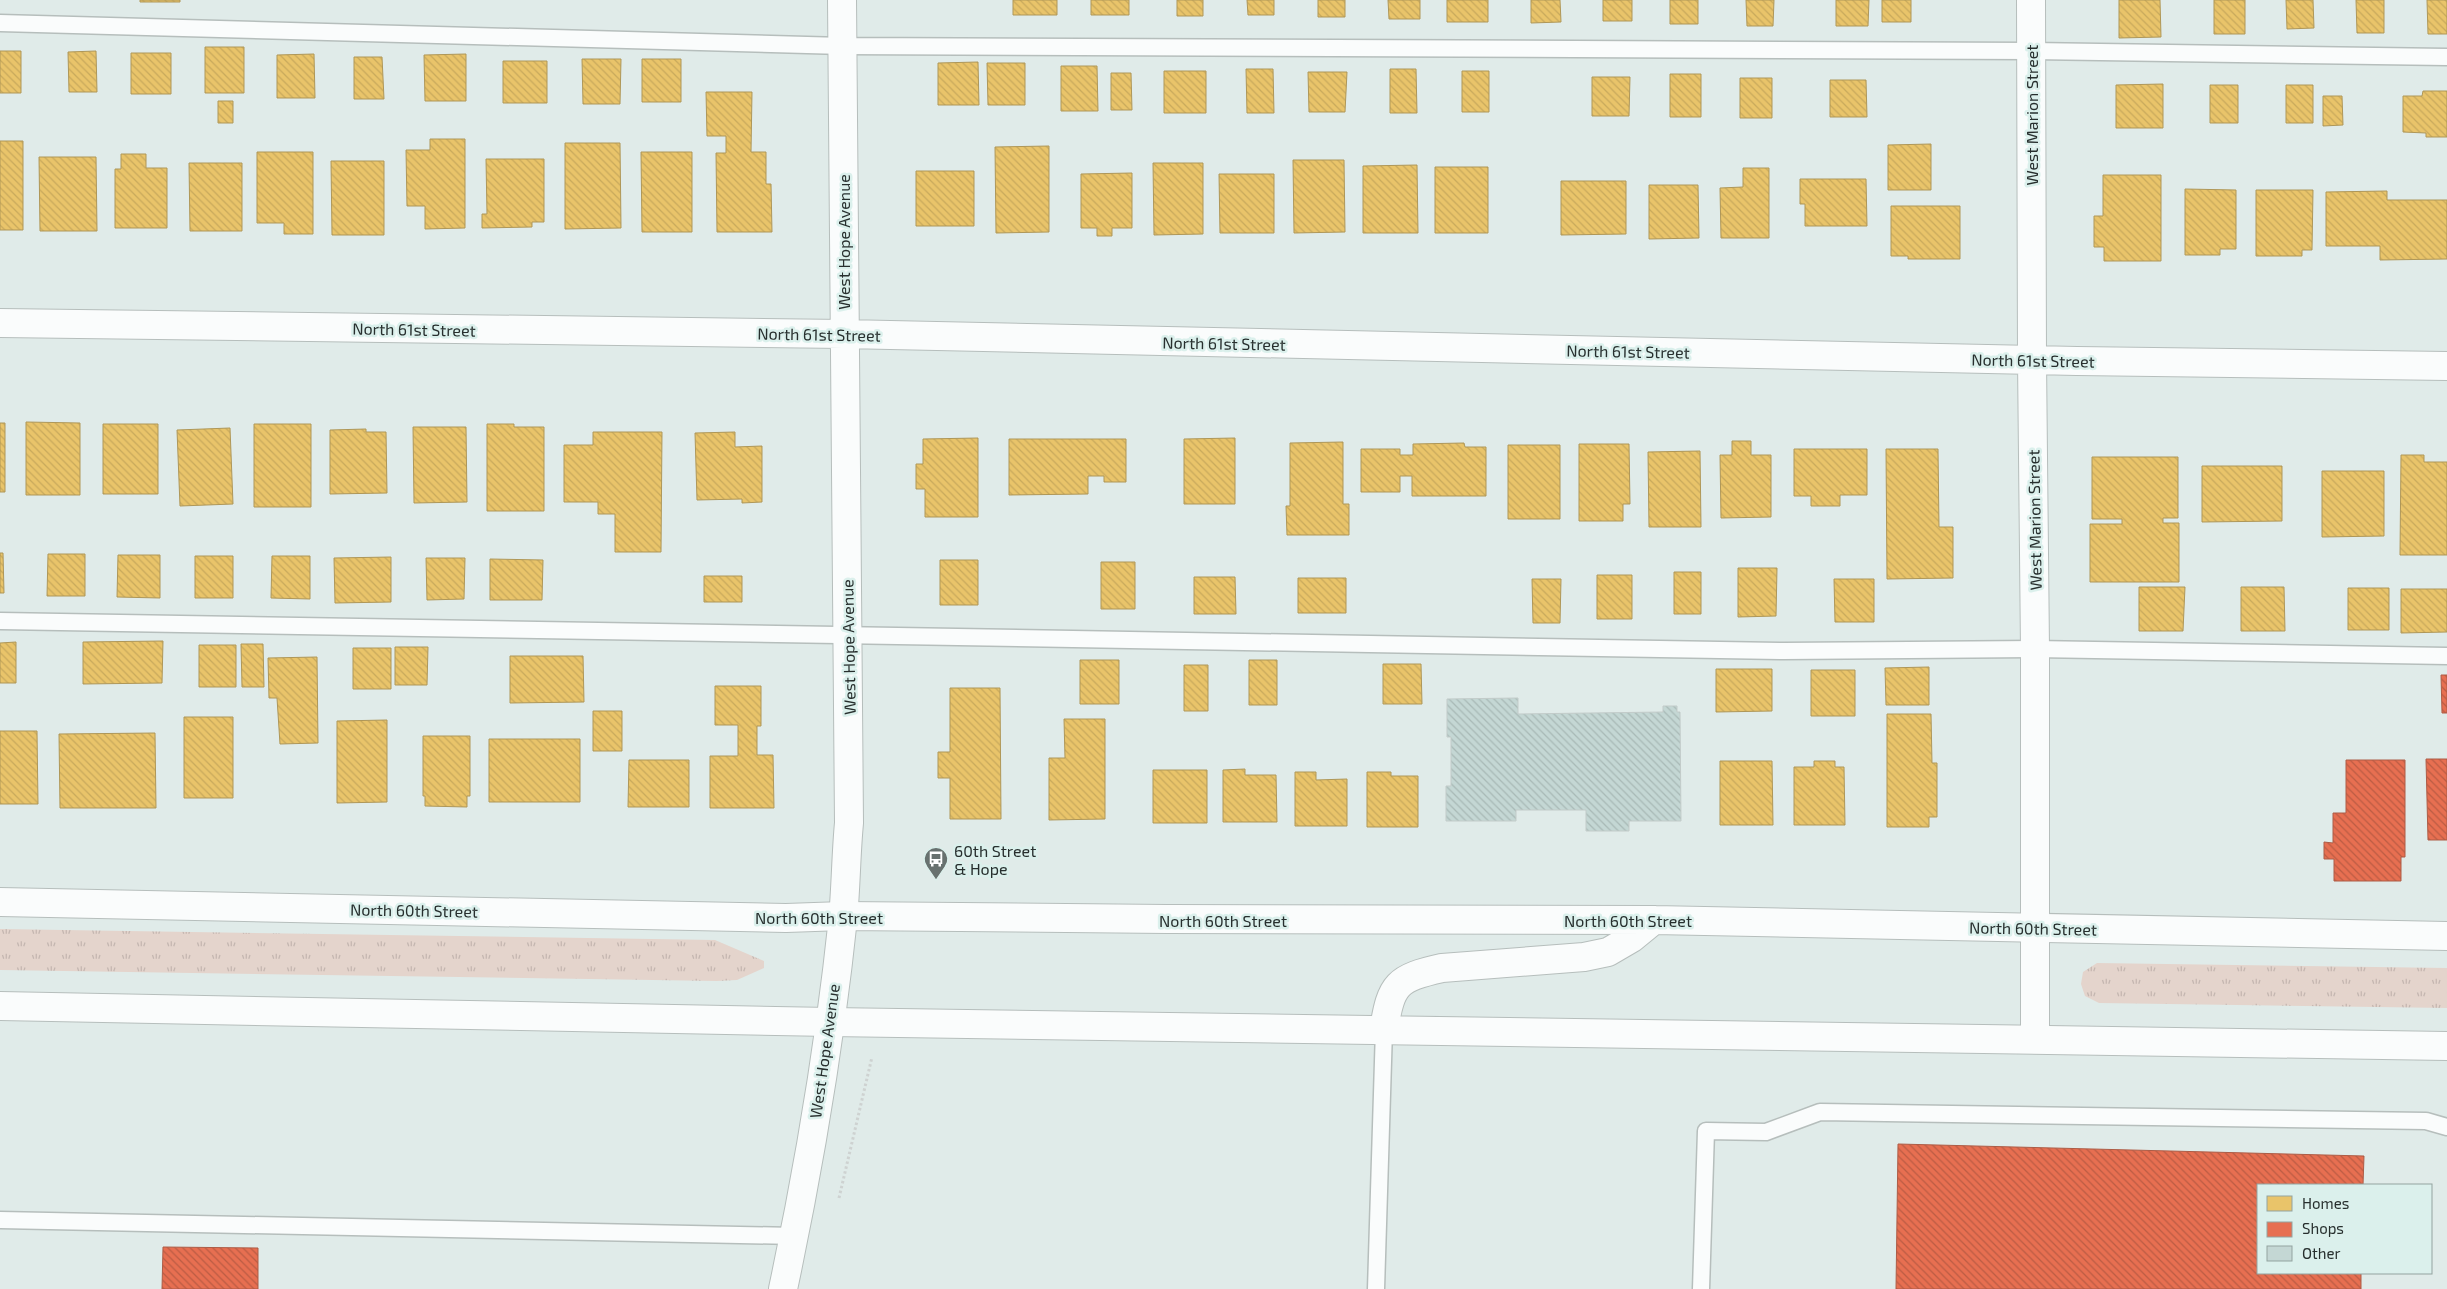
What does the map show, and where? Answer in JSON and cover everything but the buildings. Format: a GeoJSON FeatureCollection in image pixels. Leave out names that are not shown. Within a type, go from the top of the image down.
{"type":"FeatureCollection","features":[{"type":"Feature","properties":{"kind":"main road","name":"West Hope Avenue"},"geometry":{"type":"LineString","coordinates":[[783,1289],[794,1236],[830,1022],[843,916],[849,823],[842,0]]}},
{"type":"Feature","properties":{"kind":"main road","name":"West Marion Street"},"geometry":{"type":"LineString","coordinates":[[2031,0],[2032,360],[2036,649],[2035,1039]]}},
{"type":"Feature","properties":{"kind":"main road","name":"North 61st Street"},"geometry":{"type":"LineString","coordinates":[[0,323],[844,334],[2032,360],[2447,366]]}},
{"type":"Feature","properties":{"kind":"main road","name":"North 60th Street"},"geometry":{"type":"LineString","coordinates":[[0,902],[786,918],[843,916],[1167,920],[1654,920],[2447,936]]}},
{"type":"Feature","properties":{"kind":"main road"},"geometry":{"type":"LineString","coordinates":[[1384,1029],[1389,999],[1400,983],[1422,972],[1442,968],[1584,957],[1608,952],[1632,938],[1654,920]]}},
{"type":"Feature","properties":{"kind":"main road"},"geometry":{"type":"LineString","coordinates":[[0,1006],[830,1022],[2447,1046]]}},
{"type":"Feature","properties":{"kind":"lane"},"geometry":{"type":"LineString","coordinates":[[0,23],[843,46],[2031,51],[2447,57]]}},
{"type":"Feature","properties":{"kind":"lane"},"geometry":{"type":"LineString","coordinates":[[0,621],[1784,652],[2036,649],[2447,656]]}},
{"type":"Feature","properties":{"kind":"lane"},"geometry":{"type":"LineString","coordinates":[[1376,1289],[1384,1029]]}},
{"type":"Feature","properties":{"kind":"lane"},"geometry":{"type":"LineString","coordinates":[[1701,1289],[1706,1131],[1766,1132],[1820,1112],[2426,1121],[2447,1127]]}},
{"type":"Feature","properties":{"kind":"lane"},"geometry":{"type":"LineString","coordinates":[[0,1220],[794,1236]]}},
{"type":"Feature","properties":{"kind":"path"},"geometry":{"type":"LineString","coordinates":[[837,1204],[872,1057]]}},
{"type":"Feature","properties":{"kind":"green space"},"geometry":{"type":"Polygon","coordinates":[[[0,929],[715,940],[764,961],[764,968],[737,980],[717,981],[0,970],[0,929]]]}},
{"type":"Feature","properties":{"kind":"green space"},"geometry":{"type":"Polygon","coordinates":[[[2097,963],[2447,968],[2447,1008],[2099,1003],[2085,996],[2081,984],[2083,972],[2097,963]]]}},
{"type":"Feature","properties":{"kind":"place","name":"60th Street & Hope"},"geometry":{"type":"Point","coordinates":[936,880]}}]}
